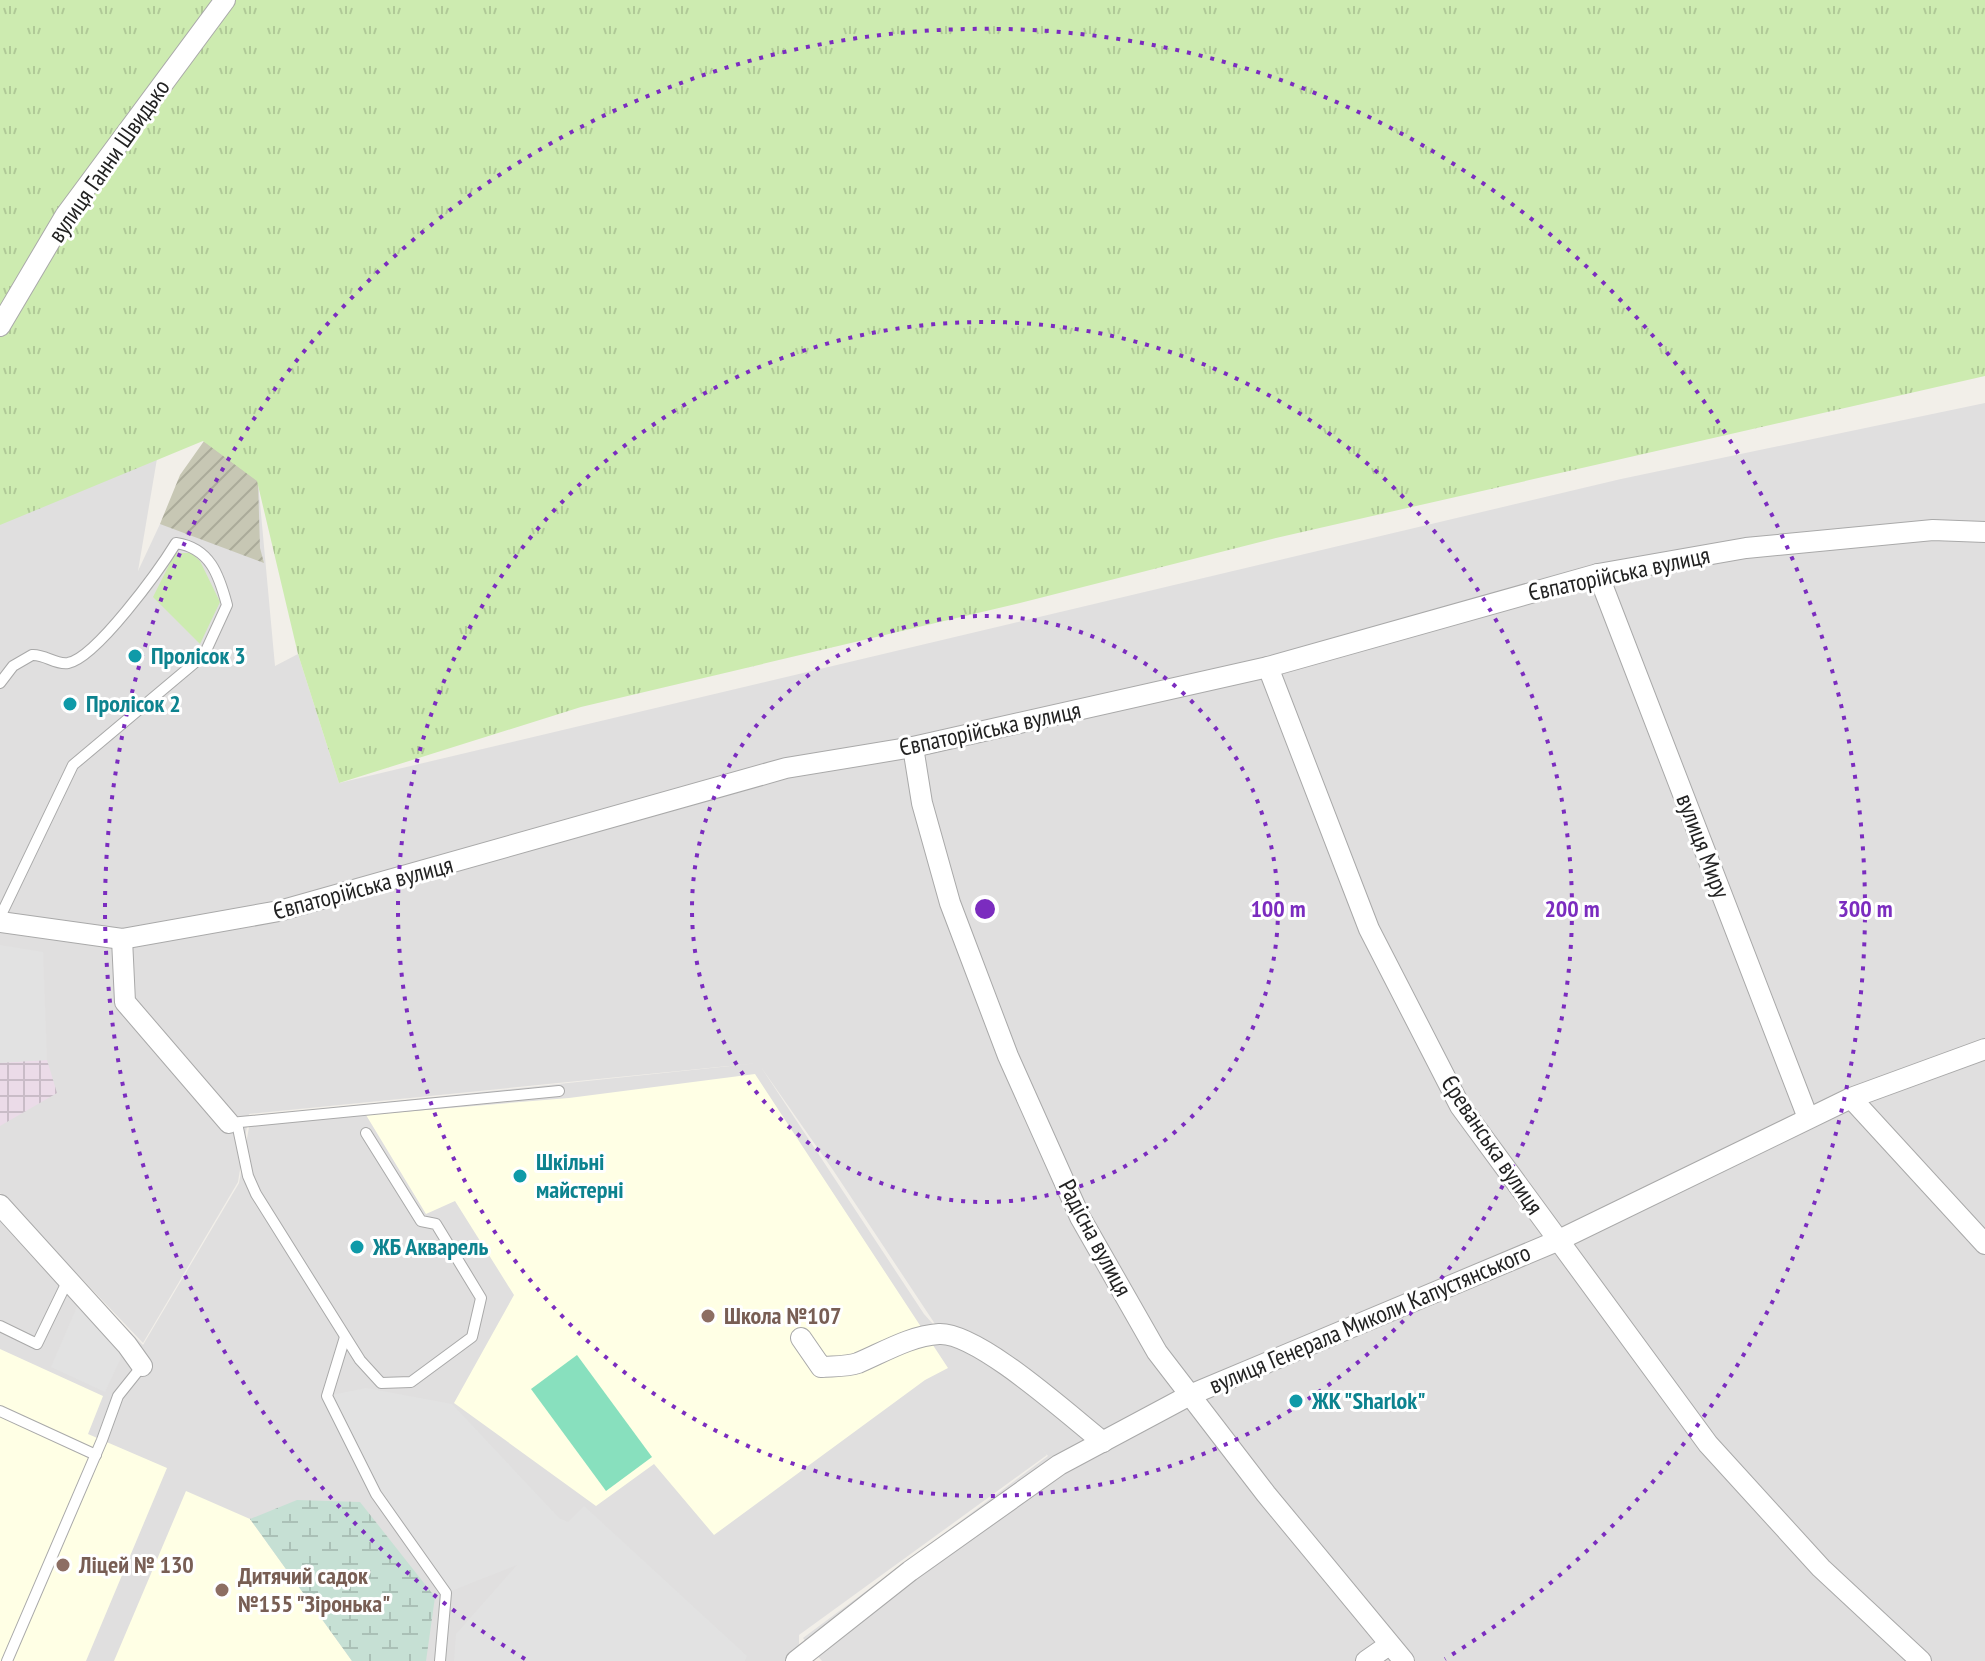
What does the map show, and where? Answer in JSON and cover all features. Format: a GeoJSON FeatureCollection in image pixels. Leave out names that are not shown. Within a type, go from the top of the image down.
{"type":"FeatureCollection","features":[{"type":"Feature","properties":{"kind":"street","name":"вулиця Ганни Швидько"},"geometry":{"type":"LineString","coordinates":[[0,326],[65,216],[225,0]]}},
{"type":"Feature","properties":{"kind":"street","name":"Євпаторійська вулиця"},"geometry":{"type":"LineString","coordinates":[[0,920],[122,939],[279,911],[786,768],[913,747],[1268,667],[1598,574],[1746,548],[1933,530],[1985,532]]}},
{"type":"Feature","properties":{"kind":"street","name":"вулиця Миру"},"geometry":{"type":"LineString","coordinates":[[1598,574],[1808,1118]]}},
{"type":"Feature","properties":{"kind":"street","name":"Єреванська вулиця"},"geometry":{"type":"LineString","coordinates":[[1268,667],[1369,929],[1460,1106],[1708,1444],[1821,1568],[1921,1661]]}},
{"type":"Feature","properties":{"kind":"street","name":"Радісна вулиця"},"geometry":{"type":"LineString","coordinates":[[913,747],[922,803],[950,903],[1008,1056],[1080,1217],[1157,1352],[1404,1661]]}},
{"type":"Feature","properties":{"kind":"street"},"geometry":{"type":"LineString","coordinates":[[122,939],[125,1002],[229,1123]]}},
{"type":"Feature","properties":{"kind":"street","name":"вулиця Генерала Миколи Капустянського"},"geometry":{"type":"LineString","coordinates":[[796,1661],[921,1563],[1059,1465],[1190,1395],[1557,1241],[1851,1098],[1985,1049]]}},
{"type":"Feature","properties":{"kind":"street"},"geometry":{"type":"LineString","coordinates":[[1851,1098],[1985,1244]]}},
{"type":"Feature","properties":{"kind":"street"},"geometry":{"type":"LineString","coordinates":[[0,1205],[127,1345],[142,1366]]}},
{"type":"Feature","properties":{"kind":"street"},"geometry":{"type":"LineString","coordinates":[[801,1338],[821,1367],[855,1364],[883,1349],[943,1334],[971,1344],[1021,1375],[1103,1442]]}},
{"type":"Feature","properties":{"kind":"street"},"geometry":{"type":"LineString","coordinates":[[1366,1661],[1389,1645]]}},
{"type":"Feature","properties":{"kind":"lane"},"geometry":{"type":"LineString","coordinates":[[0,683],[13,666],[32,655],[59,663],[81,658],[152,582],[176,543],[192,546],[208,558],[220,581],[227,605],[204,655],[73,765],[0,920]]}},
{"type":"Feature","properties":{"kind":"lane"},"geometry":{"type":"LineString","coordinates":[[229,1123],[559,1091]]}},
{"type":"Feature","properties":{"kind":"lane"},"geometry":{"type":"LineString","coordinates":[[229,1123],[238,1128],[248,1176],[256,1194],[345,1337],[381,1383],[411,1382],[472,1337],[481,1298],[436,1224],[421,1221],[366,1133]]}},
{"type":"Feature","properties":{"kind":"lane"},"geometry":{"type":"LineString","coordinates":[[0,1326],[37,1344],[68,1280]]}},
{"type":"Feature","properties":{"kind":"lane"},"geometry":{"type":"LineString","coordinates":[[345,1337],[327,1396],[376,1494],[446,1593],[440,1661]]}},
{"type":"Feature","properties":{"kind":"lane"},"geometry":{"type":"LineString","coordinates":[[7,1661],[96,1455],[118,1396],[142,1366]]}},
{"type":"Feature","properties":{"kind":"lane"},"geometry":{"type":"LineString","coordinates":[[0,1411],[96,1455]]}},
{"type":"Feature","properties":{"kind":"shaded area"},"geometry":{"type":"Polygon","coordinates":[[[0,0],[160,441],[138,571],[160,524],[258,481],[275,666],[298,654],[339,783],[1621,479],[1985,403],[1985,1661],[822,1661],[803,1638],[1048,1456],[1041,1448],[1047,1455],[799,1635],[799,1644],[812,1661],[0,1661],[0,1197],[143,1345],[239,1183],[251,1116],[759,1063],[249,1114],[238,1182],[143,1343],[0,1193],[0,0]],[[761,1067],[924,1314],[941,1333],[761,1067]]]}},
{"type":"Feature","properties":{"kind":"shaded area"},"geometry":{"type":"Polygon","coordinates":[[[204,441],[258,481],[260,548],[264,563],[160,524],[180,475],[204,441]]]}},
{"type":"Feature","properties":{"kind":"shaded area"},"geometry":{"type":"Polygon","coordinates":[[[0,945],[43,952],[47,1060],[0,1063],[0,945]]]}},
{"type":"Feature","properties":{"kind":"shaded area"},"geometry":{"type":"Polygon","coordinates":[[[47,1060],[57,1093],[0,1126],[0,1062],[47,1060]]]}},
{"type":"Feature","properties":{"kind":"shaded area","name":"Школа №107"},"geometry":{"type":"Polygon","coordinates":[[[755,1074],[948,1368],[925,1380],[714,1535],[654,1464],[596,1506],[454,1403],[514,1295],[455,1201],[426,1214],[366,1115],[569,1098],[755,1074]]]}},
{"type":"Feature","properties":{"kind":"shaded area"},"geometry":{"type":"Polygon","coordinates":[[[82,1295],[127,1345],[105,1392],[51,1367],[82,1295]]]}},
{"type":"Feature","properties":{"kind":"shaded area","name":"Ліцей № 130"},"geometry":{"type":"Polygon","coordinates":[[[0,1349],[103,1396],[88,1434],[167,1468],[86,1661],[0,1661],[0,1349]]]}},
{"type":"Feature","properties":{"kind":"shaded area"},"geometry":{"type":"Polygon","coordinates":[[[366,1388],[452,1404],[559,1518],[568,1522],[584,1506],[747,1656],[745,1661],[454,1661],[456,1634],[517,1565],[446,1593],[376,1494],[327,1396],[366,1388]]]}},
{"type":"Feature","properties":{"kind":"shaded area","name":"Дитячий садок №155 \"Зіронька\""},"geometry":{"type":"Polygon","coordinates":[[[186,1491],[250,1519],[352,1661],[114,1661],[186,1491]]]}},
{"type":"Feature","properties":{"kind":"green space"},"geometry":{"type":"Polygon","coordinates":[[[0,0],[1985,0],[1985,376],[1276,538],[1020,603],[581,707],[339,783],[298,654],[257,481],[203,441],[0,525],[0,0]]]}},
{"type":"Feature","properties":{"kind":"green space"},"geometry":{"type":"Polygon","coordinates":[[[175,553],[191,553],[200,561],[220,602],[200,644],[153,597],[175,553]]]}},
{"type":"Feature","properties":{"kind":"green space"},"geometry":{"type":"Polygon","coordinates":[[[577,1355],[652,1457],[606,1491],[531,1389],[577,1355]]]}},
{"type":"Feature","properties":{"kind":"green space"},"geometry":{"type":"Polygon","coordinates":[[[297,1500],[360,1502],[435,1597],[426,1661],[352,1661],[250,1519],[297,1500]]]}},
{"type":"Feature","properties":{"kind":"place","name":"Пролісок 3"},"geometry":{"type":"Point","coordinates":[135,656]}},
{"type":"Feature","properties":{"kind":"place","name":"Пролісок 2"},"geometry":{"type":"Point","coordinates":[70,704]}},
{"type":"Feature","properties":{"kind":"place","name":"Шкільні майстерні"},"geometry":{"type":"Point","coordinates":[520,1176]}},
{"type":"Feature","properties":{"kind":"place","name":"ЖБ Акварель"},"geometry":{"type":"Point","coordinates":[357,1247]}},
{"type":"Feature","properties":{"kind":"place","name":"Школа №107"},"geometry":{"type":"Point","coordinates":[708,1316]}},
{"type":"Feature","properties":{"kind":"place","name":"ЖК \"Sharlok\""},"geometry":{"type":"Point","coordinates":[1296,1401]}},
{"type":"Feature","properties":{"kind":"place","name":"Ліцей № 130"},"geometry":{"type":"Point","coordinates":[63,1565]}},
{"type":"Feature","properties":{"kind":"place","name":"Дитячий садок №155 \"Зіронька\""},"geometry":{"type":"Point","coordinates":[222,1590]}}]}
